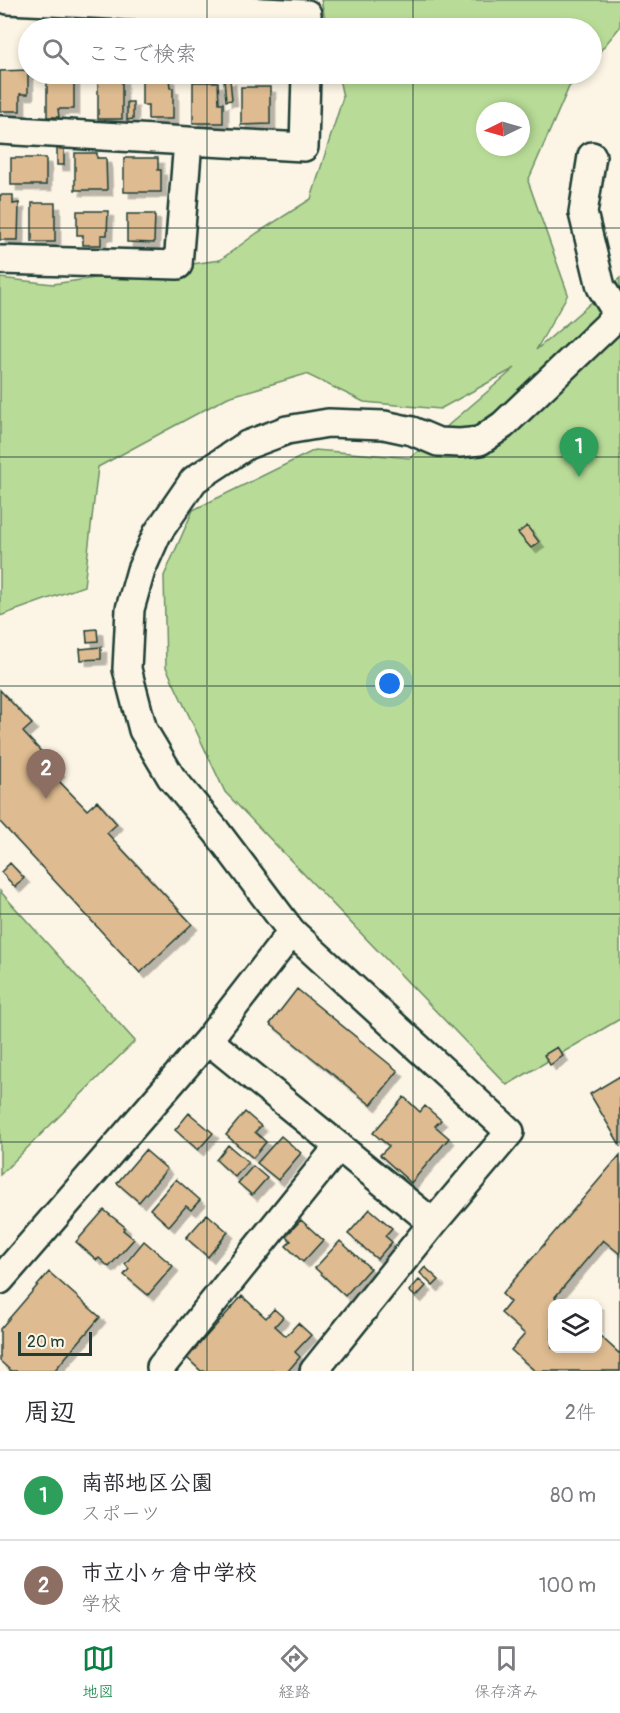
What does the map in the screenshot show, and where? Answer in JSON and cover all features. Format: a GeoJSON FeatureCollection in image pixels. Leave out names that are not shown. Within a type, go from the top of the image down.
{"type":"FeatureCollection","features":[{"type":"Feature","properties":{"kind":"street"},"geometry":{"type":"LineString","coordinates":[[8,0],[307,14],[307,18]]}},
{"type":"Feature","properties":{"kind":"street"},"geometry":{"type":"LineString","coordinates":[[0,130],[304,147],[306,84]]}},
{"type":"Feature","properties":{"kind":"street"},"geometry":{"type":"LineString","coordinates":[[0,260],[178,265],[188,141]]}},
{"type":"Feature","properties":{"kind":"street"},"geometry":{"type":"LineString","coordinates":[[314,1371],[432,1223],[510,1132],[292,932],[216,831],[171,777],[143,730],[127,669],[130,609],[141,570],[157,534],[194,480],[247,445],[287,430],[328,423],[384,425],[412,431],[438,442],[480,441],[502,425],[606,326],[617,314],[601,287],[583,213],[592,156]]}},
{"type":"Feature","properties":{"kind":"street"},"geometry":{"type":"LineString","coordinates":[[0,1280],[208,1040],[292,932]]}},
{"type":"Feature","properties":{"kind":"street"},"geometry":{"type":"LineString","coordinates":[[208,1040],[432,1223]]}},
{"type":"Feature","properties":{"kind":"street"},"geometry":{"type":"LineString","coordinates":[[161,1370],[339,1146]]}},
{"type":"Feature","properties":{"kind":"green space"},"geometry":{"type":"Polygon","coordinates":[[[321,0],[620,0],[620,27],[602,49],[602,18],[325,18],[321,0]]]}},
{"type":"Feature","properties":{"kind":"green space"},"geometry":{"type":"Polygon","coordinates":[[[340,84],[572,84],[528,181],[568,294],[536,350],[620,278],[620,1019],[507,1085],[225,792],[166,667],[164,576],[193,510],[315,450],[410,458],[515,368],[440,409],[364,402],[306,374],[228,397],[98,467],[84,586],[0,616],[0,278],[53,284],[220,260],[257,233],[311,199],[343,97],[340,84]]]}},
{"type":"Feature","properties":{"kind":"green space"},"geometry":{"type":"Polygon","coordinates":[[[0,891],[135,1041],[0,1175],[0,891]]]}},
{"type":"Feature","properties":{"kind":"building"},"geometry":{"type":"Polygon","coordinates":[[[18,70],[18,84],[28,84],[28,94],[20,94],[20,111],[0,111],[0,71],[18,70]]]}},
{"type":"Feature","properties":{"kind":"building"},"geometry":{"type":"Polygon","coordinates":[[[47,84],[74,84],[74,109],[58,109],[59,117],[47,117],[47,84]]]}},
{"type":"Feature","properties":{"kind":"building"},"geometry":{"type":"Polygon","coordinates":[[[98,84],[122,84],[122,119],[98,119],[98,84]]]}},
{"type":"Feature","properties":{"kind":"building"},"geometry":{"type":"Polygon","coordinates":[[[142,84],[170,84],[170,88],[173,88],[173,119],[148,119],[148,105],[142,105],[142,84]]]}},
{"type":"Feature","properties":{"kind":"building"},"geometry":{"type":"Polygon","coordinates":[[[193,84],[218,84],[219,103],[223,103],[223,123],[193,123],[193,84]]]}},
{"type":"Feature","properties":{"kind":"building"},"geometry":{"type":"Polygon","coordinates":[[[224,84],[230,84],[232,100],[226,101],[224,84]]]}},
{"type":"Feature","properties":{"kind":"building"},"geometry":{"type":"Polygon","coordinates":[[[241,87],[270,87],[270,124],[241,125],[241,87]]]}},
{"type":"Feature","properties":{"kind":"building"},"geometry":{"type":"Polygon","coordinates":[[[127,102],[133,102],[133,119],[127,120],[127,102]]]}},
{"type":"Feature","properties":{"kind":"building"},"geometry":{"type":"Polygon","coordinates":[[[64,148],[64,165],[57,165],[57,149],[64,148]]]}},
{"type":"Feature","properties":{"kind":"building"},"geometry":{"type":"Polygon","coordinates":[[[75,153],[97,153],[97,158],[106,158],[107,190],[75,190],[75,153]]]}},
{"type":"Feature","properties":{"kind":"building"},"geometry":{"type":"Polygon","coordinates":[[[11,158],[46,158],[46,185],[11,185],[11,158]]]}},
{"type":"Feature","properties":{"kind":"building"},"geometry":{"type":"Polygon","coordinates":[[[124,158],[158,158],[158,170],[161,170],[161,192],[124,192],[124,158]]]}},
{"type":"Feature","properties":{"kind":"building"},"geometry":{"type":"Polygon","coordinates":[[[0,195],[13,195],[13,204],[19,203],[18,240],[0,240],[0,195]]]}},
{"type":"Feature","properties":{"kind":"building"},"geometry":{"type":"Polygon","coordinates":[[[32,203],[55,203],[55,242],[32,242],[32,203]]]}},
{"type":"Feature","properties":{"kind":"building"},"geometry":{"type":"Polygon","coordinates":[[[77,211],[108,211],[107,235],[101,235],[101,245],[83,245],[83,235],[77,235],[77,211]]]}},
{"type":"Feature","properties":{"kind":"building"},"geometry":{"type":"Polygon","coordinates":[[[127,214],[155,214],[154,243],[127,242],[127,214]]]}},
{"type":"Feature","properties":{"kind":"building"},"geometry":{"type":"Polygon","coordinates":[[[527,526],[539,542],[531,548],[518,533],[527,526]]]}},
{"type":"Feature","properties":{"kind":"building"},"geometry":{"type":"Polygon","coordinates":[[[97,629],[98,641],[87,642],[86,630],[97,629]]]}},
{"type":"Feature","properties":{"kind":"building"},"geometry":{"type":"Polygon","coordinates":[[[101,647],[101,659],[81,660],[80,649],[101,647]]]}},
{"type":"Feature","properties":{"kind":"building"},"geometry":{"type":"Polygon","coordinates":[[[0,690],[32,724],[23,732],[59,771],[54,776],[87,810],[97,801],[117,824],[107,833],[192,924],[140,973],[0,822],[0,690]]]}},
{"type":"Feature","properties":{"kind":"building"},"geometry":{"type":"Polygon","coordinates":[[[10,863],[24,878],[15,887],[1,872],[10,863]]]}},
{"type":"Feature","properties":{"kind":"building"},"geometry":{"type":"Polygon","coordinates":[[[297,989],[398,1071],[371,1105],[270,1024],[297,989]]]}},
{"type":"Feature","properties":{"kind":"building"},"geometry":{"type":"Polygon","coordinates":[[[557,1047],[563,1056],[550,1065],[544,1055],[557,1047]]]}},
{"type":"Feature","properties":{"kind":"building"},"geometry":{"type":"Polygon","coordinates":[[[620,1076],[620,1145],[590,1094],[620,1076]]]}},
{"type":"Feature","properties":{"kind":"building"},"geometry":{"type":"Polygon","coordinates":[[[404,1097],[420,1112],[425,1106],[441,1120],[435,1126],[449,1138],[411,1183],[380,1155],[389,1146],[373,1133],[404,1097]]]}},
{"type":"Feature","properties":{"kind":"building"},"geometry":{"type":"Polygon","coordinates":[[[245,1112],[261,1126],[255,1132],[266,1142],[253,1158],[226,1135],[245,1112]]]}},
{"type":"Feature","properties":{"kind":"building"},"geometry":{"type":"Polygon","coordinates":[[[189,1113],[213,1133],[198,1150],[175,1130],[189,1113]]]}},
{"type":"Feature","properties":{"kind":"building"},"geometry":{"type":"Polygon","coordinates":[[[281,1136],[301,1153],[278,1180],[257,1163],[281,1136]]]}},
{"type":"Feature","properties":{"kind":"building"},"geometry":{"type":"Polygon","coordinates":[[[228,1145],[248,1162],[235,1177],[216,1160],[228,1145]]]}},
{"type":"Feature","properties":{"kind":"building"},"geometry":{"type":"Polygon","coordinates":[[[145,1150],[167,1169],[139,1202],[117,1183],[145,1150]]]}},
{"type":"Feature","properties":{"kind":"building"},"geometry":{"type":"Polygon","coordinates":[[[620,1155],[620,1371],[535,1371],[511,1350],[525,1334],[501,1313],[510,1302],[502,1294],[620,1155]]]}},
{"type":"Feature","properties":{"kind":"building"},"geometry":{"type":"Polygon","coordinates":[[[253,1166],[267,1178],[252,1195],[238,1183],[253,1166]]]}},
{"type":"Feature","properties":{"kind":"building"},"geometry":{"type":"Polygon","coordinates":[[[176,1179],[200,1200],[191,1210],[186,1206],[169,1226],[150,1209],[176,1179]]]}},
{"type":"Feature","properties":{"kind":"building"},"geometry":{"type":"Polygon","coordinates":[[[370,1209],[392,1228],[385,1236],[392,1242],[377,1259],[348,1234],[370,1209]]]}},
{"type":"Feature","properties":{"kind":"building"},"geometry":{"type":"Polygon","coordinates":[[[104,1210],[125,1227],[123,1230],[134,1239],[109,1267],[76,1242],[104,1210]]]}},
{"type":"Feature","properties":{"kind":"building"},"geometry":{"type":"Polygon","coordinates":[[[207,1214],[228,1232],[208,1257],[186,1238],[207,1214]]]}},
{"type":"Feature","properties":{"kind":"building"},"geometry":{"type":"Polygon","coordinates":[[[301,1220],[323,1240],[303,1262],[286,1246],[291,1241],[286,1236],[301,1220]]]}},
{"type":"Feature","properties":{"kind":"building"},"geometry":{"type":"Polygon","coordinates":[[[603,1240],[620,1254],[620,1354],[602,1338],[602,1299],[557,1299],[555,1297],[603,1240]]]}},
{"type":"Feature","properties":{"kind":"building"},"geometry":{"type":"Polygon","coordinates":[[[144,1241],[173,1266],[148,1295],[124,1275],[129,1269],[125,1264],[144,1241]]]}},
{"type":"Feature","properties":{"kind":"building"},"geometry":{"type":"Polygon","coordinates":[[[340,1241],[370,1268],[345,1296],[315,1268],[340,1241]]]}},
{"type":"Feature","properties":{"kind":"building"},"geometry":{"type":"Polygon","coordinates":[[[425,1267],[439,1280],[433,1286],[420,1273],[425,1267]]]}},
{"type":"Feature","properties":{"kind":"building"},"geometry":{"type":"Polygon","coordinates":[[[49,1272],[100,1317],[54,1371],[11,1371],[0,1361],[0,1329],[49,1272]]]}},
{"type":"Feature","properties":{"kind":"building"},"geometry":{"type":"Polygon","coordinates":[[[419,1280],[426,1286],[416,1297],[409,1291],[419,1280]]]}},
{"type":"Feature","properties":{"kind":"building"},"geometry":{"type":"Polygon","coordinates":[[[242,1296],[266,1318],[274,1309],[283,1317],[275,1326],[286,1336],[298,1323],[311,1335],[295,1352],[300,1357],[288,1371],[201,1371],[187,1358],[242,1296]]]}},
{"type":"Feature","properties":{"kind":"place","name":"南部地区公園"},"geometry":{"type":"Point","coordinates":[579,477]}},
{"type":"Feature","properties":{"kind":"place","name":"市立小ヶ倉中学校"},"geometry":{"type":"Point","coordinates":[46,799]}}]}
